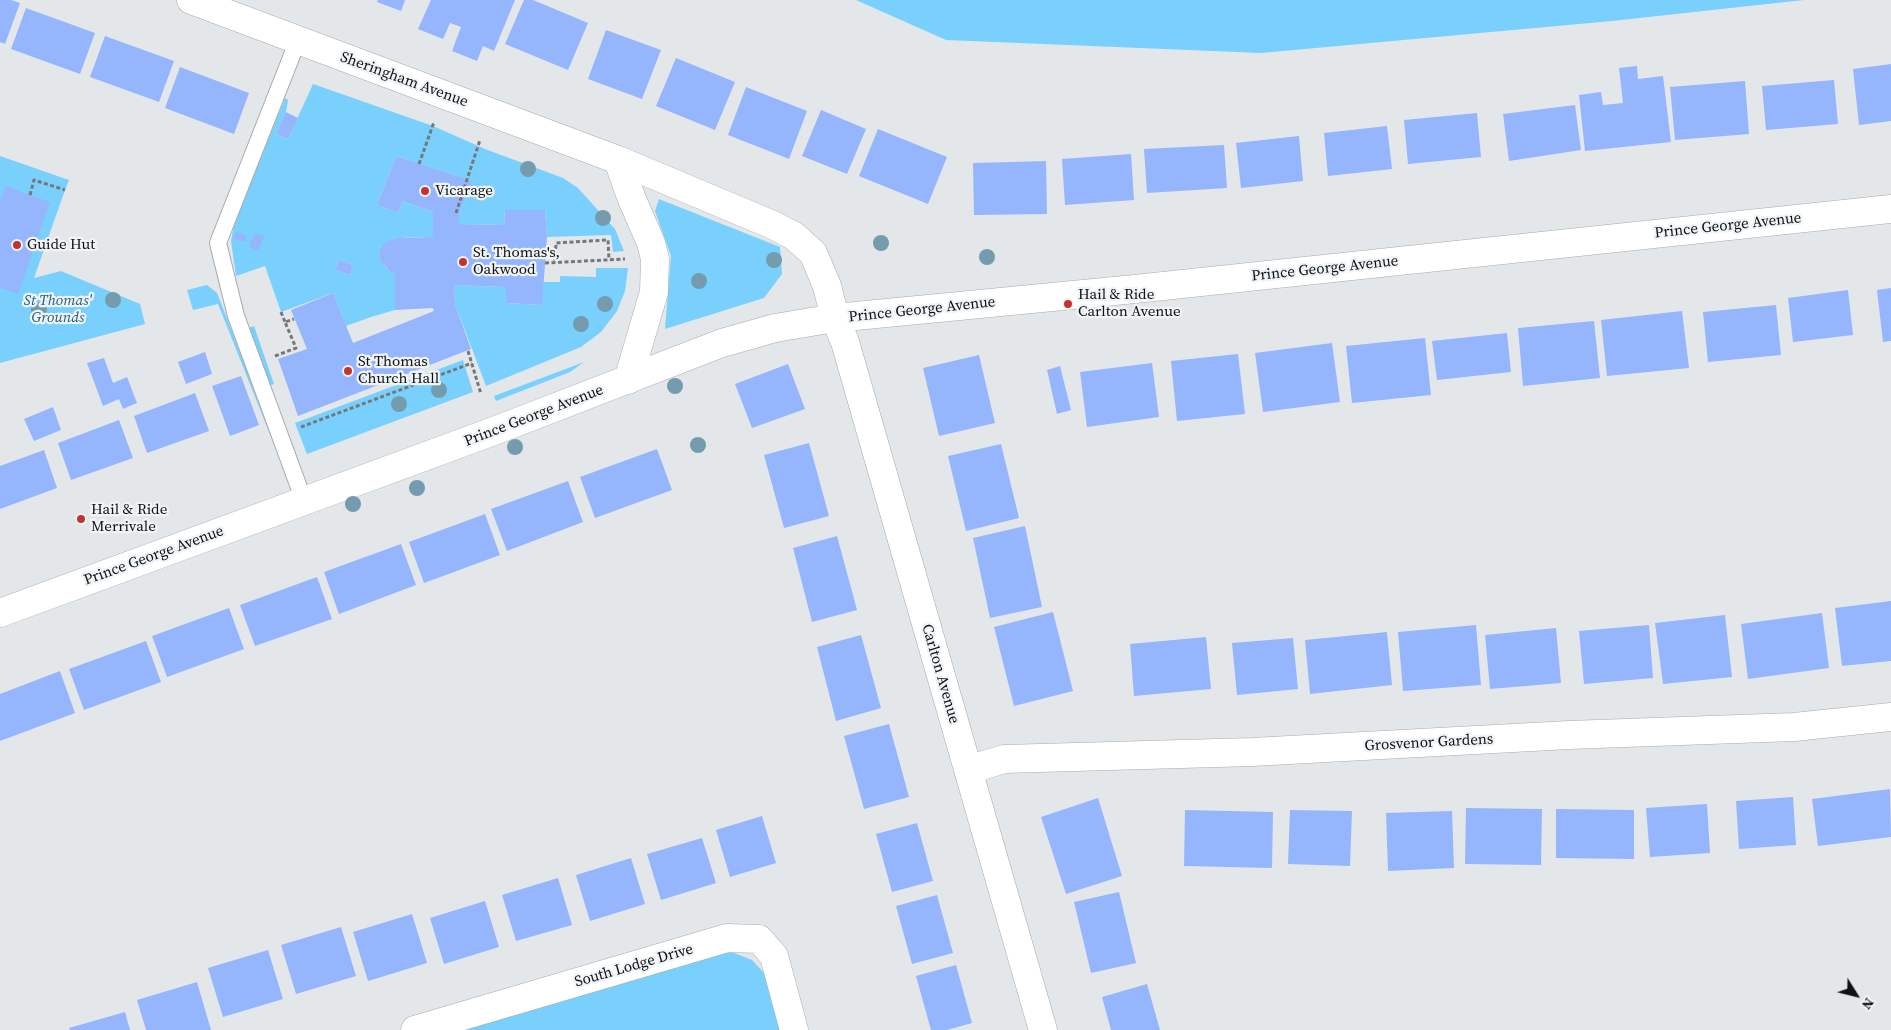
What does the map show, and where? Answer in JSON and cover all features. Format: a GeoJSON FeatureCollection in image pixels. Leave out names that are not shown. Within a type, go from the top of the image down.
{"type":"FeatureCollection","features":[{"type":"Feature","properties":{"kind":"street","name":"Sheringham Avenue"},"geometry":{"type":"LineString","coordinates":[[190,0],[618,160],[773,224],[794,236],[813,253],[827,286],[835,318]]}},
{"type":"Feature","properties":{"kind":"street"},"geometry":{"type":"LineString","coordinates":[[618,160],[630,197],[651,243],[655,259],[654,292],[628,380]]}},
{"type":"Feature","properties":{"kind":"street","name":"Prince George Avenue"},"geometry":{"type":"LineString","coordinates":[[0,613],[751,334],[787,326],[835,318],[1144,288],[1891,209]]}},
{"type":"Feature","properties":{"kind":"street","name":"Carlton Avenue"},"geometry":{"type":"LineString","coordinates":[[835,318],[845,342],[1043,1030]]}},
{"type":"Feature","properties":{"kind":"street","name":"Grosvenor Gardens"},"geometry":{"type":"LineString","coordinates":[[968,770],[1004,759],[1252,752],[1569,735],[1794,727],[1891,717]]}},
{"type":"Feature","properties":{"kind":"street","name":"South Lodge Drive"},"geometry":{"type":"LineString","coordinates":[[415,1030],[727,938],[759,939],[774,956],[794,1030]]}},
{"type":"Feature","properties":{"kind":"lane"},"geometry":{"type":"LineString","coordinates":[[298,40],[218,243],[236,316],[304,501]]}},
{"type":"Feature","properties":{"kind":"path"},"geometry":{"type":"LineString","coordinates":[[419,164],[436,114]]}},
{"type":"Feature","properties":{"kind":"path"},"geometry":{"type":"LineString","coordinates":[[456,213],[480,138]]}},
{"type":"Feature","properties":{"kind":"path"},"geometry":{"type":"LineString","coordinates":[[30,195],[34,180],[64,190]]}},
{"type":"Feature","properties":{"kind":"path"},"geometry":{"type":"LineString","coordinates":[[555,262],[556,243],[608,240],[609,260]]}},
{"type":"Feature","properties":{"kind":"path"},"geometry":{"type":"LineString","coordinates":[[545,263],[633,259]]}},
{"type":"Feature","properties":{"kind":"path"},"geometry":{"type":"LineString","coordinates":[[270,358],[296,348],[282,312]]}},
{"type":"Feature","properties":{"kind":"path"},"geometry":{"type":"LineString","coordinates":[[286,322],[294,319]]}},
{"type":"Feature","properties":{"kind":"path"},"geometry":{"type":"LineString","coordinates":[[468,351],[482,394]]}},
{"type":"Feature","properties":{"kind":"path"},"geometry":{"type":"LineString","coordinates":[[280,435],[472,363]]}},
{"type":"Feature","properties":{"kind":"green space"},"geometry":{"type":"Polygon","coordinates":[[[856,0],[1804,0],[1612,21],[1261,53],[946,40],[856,0]]]}},
{"type":"Feature","properties":{"kind":"green space"},"geometry":{"type":"Polygon","coordinates":[[[313,84],[433,126],[485,149],[563,178],[578,188],[615,229],[624,251],[613,252],[611,235],[547,237],[545,210],[505,210],[504,225],[459,224],[459,214],[471,181],[396,156],[377,205],[398,213],[403,201],[433,212],[433,237],[399,239],[380,248],[384,264],[388,270],[395,274],[395,310],[346,326],[333,293],[281,312],[265,266],[236,276],[231,241],[234,224],[285,98],[288,100],[286,112],[276,134],[288,139],[313,84]],[[339,260],[335,270],[350,275],[353,265],[339,260]]]}},
{"type":"Feature","properties":{"kind":"green space","name":"St Thomas' Grounds"},"geometry":{"type":"Polygon","coordinates":[[[0,156],[69,180],[34,278],[61,271],[140,304],[145,324],[0,363],[0,156]]]}},
{"type":"Feature","properties":{"kind":"green space"},"geometry":{"type":"Polygon","coordinates":[[[659,199],[780,247],[782,274],[764,298],[665,329],[671,256],[655,211],[659,199]]]}},
{"type":"Feature","properties":{"kind":"green space"},"geometry":{"type":"Polygon","coordinates":[[[596,268],[628,268],[625,291],[617,311],[601,332],[581,347],[486,386],[455,304],[454,285],[506,287],[506,303],[541,305],[542,282],[560,282],[560,276],[596,277],[596,268]]]}},
{"type":"Feature","properties":{"kind":"green space"},"geometry":{"type":"Polygon","coordinates":[[[207,285],[217,293],[281,456],[279,457],[218,304],[193,310],[187,290],[207,285]]]}},
{"type":"Feature","properties":{"kind":"green space"},"geometry":{"type":"Polygon","coordinates":[[[254,326],[274,384],[268,386],[248,328],[254,326]]]}},
{"type":"Feature","properties":{"kind":"green space"},"geometry":{"type":"Polygon","coordinates":[[[463,360],[473,392],[307,454],[295,423],[463,360]]]}},
{"type":"Feature","properties":{"kind":"green space"},"geometry":{"type":"Polygon","coordinates":[[[584,362],[570,372],[496,401],[494,396],[584,362]]]}},
{"type":"Feature","properties":{"kind":"green space"},"geometry":{"type":"Polygon","coordinates":[[[729,951],[752,960],[766,975],[781,1030],[462,1030],[729,951]]]}},
{"type":"Feature","properties":{"kind":"building"},"geometry":{"type":"Polygon","coordinates":[[[0,0],[11,0],[20,3],[5,44],[0,42],[0,0]]]}},
{"type":"Feature","properties":{"kind":"building"},"geometry":{"type":"Polygon","coordinates":[[[378,0],[405,0],[401,11],[377,2],[378,0]]]}},
{"type":"Feature","properties":{"kind":"building"},"geometry":{"type":"Polygon","coordinates":[[[431,0],[515,0],[494,51],[483,46],[477,61],[452,51],[461,27],[450,23],[443,39],[418,29],[431,0]]]}},
{"type":"Feature","properties":{"kind":"building"},"geometry":{"type":"Polygon","coordinates":[[[524,0],[533,0],[588,23],[568,70],[505,44],[524,0]]]}},
{"type":"Feature","properties":{"kind":"building"},"geometry":{"type":"Polygon","coordinates":[[[26,8],[95,33],[80,74],[11,49],[26,8]]]}},
{"type":"Feature","properties":{"kind":"building"},"geometry":{"type":"Polygon","coordinates":[[[606,30],[661,50],[642,99],[588,79],[606,30]]]}},
{"type":"Feature","properties":{"kind":"building"},"geometry":{"type":"Polygon","coordinates":[[[105,36],[174,61],[159,102],[90,77],[105,36]]]}},
{"type":"Feature","properties":{"kind":"building"},"geometry":{"type":"Polygon","coordinates":[[[676,58],[735,82],[715,130],[656,106],[676,58]]]}},
{"type":"Feature","properties":{"kind":"building"},"geometry":{"type":"Polygon","coordinates":[[[1891,64],[1891,121],[1859,125],[1853,69],[1891,64]]]}},
{"type":"Feature","properties":{"kind":"building"},"geometry":{"type":"Polygon","coordinates":[[[1637,66],[1638,79],[1663,76],[1671,142],[1585,151],[1579,95],[1601,92],[1603,105],[1623,103],[1619,68],[1637,66]]]}},
{"type":"Feature","properties":{"kind":"building"},"geometry":{"type":"Polygon","coordinates":[[[180,67],[249,93],[234,134],[165,108],[180,67]]]}},
{"type":"Feature","properties":{"kind":"building"},"geometry":{"type":"Polygon","coordinates":[[[1834,80],[1838,124],[1766,130],[1762,86],[1834,80]]]}},
{"type":"Feature","properties":{"kind":"building"},"geometry":{"type":"Polygon","coordinates":[[[1745,81],[1749,134],[1675,140],[1670,87],[1745,81]]]}},
{"type":"Feature","properties":{"kind":"building"},"geometry":{"type":"Polygon","coordinates":[[[746,87],[807,111],[789,159],[728,135],[746,87]]]}},
{"type":"Feature","properties":{"kind":"building"},"geometry":{"type":"Polygon","coordinates":[[[1575,105],[1581,150],[1509,161],[1503,114],[1575,105]]]}},
{"type":"Feature","properties":{"kind":"building"},"geometry":{"type":"Polygon","coordinates":[[[821,110],[866,129],[847,174],[802,156],[821,110]]]}},
{"type":"Feature","properties":{"kind":"building"},"geometry":{"type":"Polygon","coordinates":[[[286,112],[298,118],[288,139],[276,134],[286,112]]]}},
{"type":"Feature","properties":{"kind":"building"},"geometry":{"type":"Polygon","coordinates":[[[1477,113],[1481,157],[1408,164],[1404,120],[1477,113]]]}},
{"type":"Feature","properties":{"kind":"building"},"geometry":{"type":"Polygon","coordinates":[[[1387,126],[1392,169],[1328,176],[1324,133],[1387,126]]]}},
{"type":"Feature","properties":{"kind":"building"},"geometry":{"type":"Polygon","coordinates":[[[878,129],[947,157],[928,204],[859,176],[878,129]]]}},
{"type":"Feature","properties":{"kind":"building"},"geometry":{"type":"Polygon","coordinates":[[[1299,136],[1303,181],[1241,188],[1236,143],[1299,136]]]}},
{"type":"Feature","properties":{"kind":"building"},"geometry":{"type":"Polygon","coordinates":[[[1224,145],[1227,188],[1147,193],[1144,149],[1224,145]]]}},
{"type":"Feature","properties":{"kind":"building"},"geometry":{"type":"Polygon","coordinates":[[[1131,154],[1134,200],[1065,205],[1062,159],[1131,154]]]}},
{"type":"Feature","properties":{"kind":"building"},"geometry":{"type":"Polygon","coordinates":[[[396,156],[472,181],[459,214],[459,224],[504,225],[505,210],[545,210],[547,237],[542,305],[506,303],[506,287],[454,285],[455,304],[471,349],[298,416],[278,359],[307,349],[291,310],[333,293],[353,343],[434,311],[433,308],[395,310],[395,274],[390,272],[380,260],[380,248],[388,241],[399,238],[433,237],[433,212],[403,201],[398,213],[377,205],[396,156]]]}},
{"type":"Feature","properties":{"kind":"building"},"geometry":{"type":"Polygon","coordinates":[[[1046,161],[1047,214],[974,215],[973,163],[1046,161]]]}},
{"type":"Feature","properties":{"kind":"building","name":"Guide Hut"},"geometry":{"type":"Polygon","coordinates":[[[5,186],[50,202],[18,294],[0,288],[0,201],[5,186]]]}},
{"type":"Feature","properties":{"kind":"building"},"geometry":{"type":"Polygon","coordinates":[[[236,232],[247,236],[245,242],[234,239],[236,232]]]}},
{"type":"Feature","properties":{"kind":"building"},"geometry":{"type":"Polygon","coordinates":[[[254,233],[264,236],[258,251],[249,247],[254,233]]]}},
{"type":"Feature","properties":{"kind":"building"},"geometry":{"type":"Polygon","coordinates":[[[339,260],[353,265],[350,275],[335,270],[339,260]]]}},
{"type":"Feature","properties":{"kind":"building"},"geometry":{"type":"Polygon","coordinates":[[[1891,288],[1891,341],[1883,342],[1877,290],[1891,288]]]}},
{"type":"Feature","properties":{"kind":"building"},"geometry":{"type":"Polygon","coordinates":[[[1848,290],[1853,335],[1793,342],[1788,298],[1848,290]]]}},
{"type":"Feature","properties":{"kind":"building"},"geometry":{"type":"Polygon","coordinates":[[[1776,305],[1781,355],[1708,362],[1703,312],[1776,305]]]}},
{"type":"Feature","properties":{"kind":"building"},"geometry":{"type":"Polygon","coordinates":[[[1682,311],[1689,368],[1607,376],[1601,320],[1682,311]]]}},
{"type":"Feature","properties":{"kind":"building"},"geometry":{"type":"Polygon","coordinates":[[[1594,321],[1600,378],[1523,386],[1518,328],[1594,321]]]}},
{"type":"Feature","properties":{"kind":"building"},"geometry":{"type":"Polygon","coordinates":[[[1507,333],[1511,372],[1437,380],[1432,341],[1507,333]]]}},
{"type":"Feature","properties":{"kind":"building"},"geometry":{"type":"Polygon","coordinates":[[[1425,338],[1431,395],[1352,403],[1346,346],[1425,338]]]}},
{"type":"Feature","properties":{"kind":"building"},"geometry":{"type":"Polygon","coordinates":[[[1332,343],[1340,402],[1263,412],[1255,353],[1332,343]]]}},
{"type":"Feature","properties":{"kind":"building"},"geometry":{"type":"Polygon","coordinates":[[[205,352],[212,374],[186,384],[178,362],[205,352]]]}},
{"type":"Feature","properties":{"kind":"building"},"geometry":{"type":"Polygon","coordinates":[[[1238,354],[1245,414],[1177,421],[1171,361],[1238,354]]]}},
{"type":"Feature","properties":{"kind":"building"},"geometry":{"type":"Polygon","coordinates":[[[979,355],[995,423],[939,436],[923,368],[979,355]]]}},
{"type":"Feature","properties":{"kind":"building"},"geometry":{"type":"Polygon","coordinates":[[[104,358],[113,383],[127,377],[137,403],[123,409],[119,399],[103,406],[87,363],[104,358]]]}},
{"type":"Feature","properties":{"kind":"building"},"geometry":{"type":"Polygon","coordinates":[[[1152,363],[1159,417],[1087,427],[1080,372],[1152,363]]]}},
{"type":"Feature","properties":{"kind":"building"},"geometry":{"type":"Polygon","coordinates":[[[788,364],[805,409],[752,428],[735,384],[788,364]]]}},
{"type":"Feature","properties":{"kind":"building"},"geometry":{"type":"Polygon","coordinates":[[[1060,366],[1071,410],[1057,414],[1047,370],[1060,366]]]}},
{"type":"Feature","properties":{"kind":"building"},"geometry":{"type":"Polygon","coordinates":[[[241,376],[259,425],[230,436],[212,386],[241,376]]]}},
{"type":"Feature","properties":{"kind":"building"},"geometry":{"type":"Polygon","coordinates":[[[195,393],[209,431],[147,453],[134,416],[195,393]]]}},
{"type":"Feature","properties":{"kind":"building"},"geometry":{"type":"Polygon","coordinates":[[[53,407],[61,430],[34,441],[24,419],[53,407]]]}},
{"type":"Feature","properties":{"kind":"building"},"geometry":{"type":"Polygon","coordinates":[[[119,420],[133,458],[71,480],[58,443],[119,420]]]}},
{"type":"Feature","properties":{"kind":"building"},"geometry":{"type":"Polygon","coordinates":[[[809,443],[829,516],[784,528],[764,455],[809,443]]]}},
{"type":"Feature","properties":{"kind":"building"},"geometry":{"type":"Polygon","coordinates":[[[1001,444],[1019,518],[966,531],[948,456],[1001,444]]]}},
{"type":"Feature","properties":{"kind":"building"},"geometry":{"type":"Polygon","coordinates":[[[657,449],[672,490],[595,518],[580,477],[657,449]]]}},
{"type":"Feature","properties":{"kind":"building"},"geometry":{"type":"Polygon","coordinates":[[[44,450],[57,488],[0,509],[0,466],[44,450]]]}},
{"type":"Feature","properties":{"kind":"building"},"geometry":{"type":"Polygon","coordinates":[[[568,481],[583,522],[507,551],[491,509],[568,481]]]}},
{"type":"Feature","properties":{"kind":"building"},"geometry":{"type":"Polygon","coordinates":[[[485,514],[500,555],[424,583],[409,542],[485,514]]]}},
{"type":"Feature","properties":{"kind":"building"},"geometry":{"type":"Polygon","coordinates":[[[1025,526],[1042,607],[990,618],[973,538],[1025,526]]]}},
{"type":"Feature","properties":{"kind":"building"},"geometry":{"type":"Polygon","coordinates":[[[837,536],[857,610],[812,622],[793,548],[837,536]]]}},
{"type":"Feature","properties":{"kind":"building"},"geometry":{"type":"Polygon","coordinates":[[[401,544],[416,585],[339,614],[324,572],[401,544]]]}},
{"type":"Feature","properties":{"kind":"building"},"geometry":{"type":"Polygon","coordinates":[[[317,577],[332,619],[255,646],[240,605],[317,577]]]}},
{"type":"Feature","properties":{"kind":"building"},"geometry":{"type":"Polygon","coordinates":[[[1891,601],[1891,661],[1842,666],[1835,608],[1891,601]]]}},
{"type":"Feature","properties":{"kind":"building"},"geometry":{"type":"Polygon","coordinates":[[[229,608],[244,649],[167,677],[152,636],[229,608]]]}},
{"type":"Feature","properties":{"kind":"building"},"geometry":{"type":"Polygon","coordinates":[[[1053,612],[1073,691],[1014,706],[994,627],[1053,612]]]}},
{"type":"Feature","properties":{"kind":"building"},"geometry":{"type":"Polygon","coordinates":[[[1822,613],[1829,668],[1748,679],[1741,624],[1822,613]]]}},
{"type":"Feature","properties":{"kind":"building"},"geometry":{"type":"Polygon","coordinates":[[[1725,615],[1732,677],[1663,684],[1655,623],[1725,615]]]}},
{"type":"Feature","properties":{"kind":"building"},"geometry":{"type":"Polygon","coordinates":[[[1476,625],[1481,685],[1403,691],[1398,632],[1476,625]]]}},
{"type":"Feature","properties":{"kind":"building"},"geometry":{"type":"Polygon","coordinates":[[[1649,625],[1653,678],[1584,684],[1579,631],[1649,625]]]}},
{"type":"Feature","properties":{"kind":"building"},"geometry":{"type":"Polygon","coordinates":[[[1556,628],[1561,683],[1490,689],[1485,635],[1556,628]]]}},
{"type":"Feature","properties":{"kind":"building"},"geometry":{"type":"Polygon","coordinates":[[[1387,632],[1392,685],[1310,694],[1305,640],[1387,632]]]}},
{"type":"Feature","properties":{"kind":"building"},"geometry":{"type":"Polygon","coordinates":[[[861,635],[881,708],[836,721],[817,647],[861,635]]]}},
{"type":"Feature","properties":{"kind":"building"},"geometry":{"type":"Polygon","coordinates":[[[1206,637],[1211,689],[1134,696],[1130,644],[1206,637]]]}},
{"type":"Feature","properties":{"kind":"building"},"geometry":{"type":"Polygon","coordinates":[[[1293,638],[1298,689],[1237,695],[1232,643],[1293,638]]]}},
{"type":"Feature","properties":{"kind":"building"},"geometry":{"type":"Polygon","coordinates":[[[146,641],[161,682],[84,710],[69,669],[146,641]]]}},
{"type":"Feature","properties":{"kind":"building"},"geometry":{"type":"Polygon","coordinates":[[[60,671],[75,713],[0,741],[0,694],[60,671]]]}},
{"type":"Feature","properties":{"kind":"building"},"geometry":{"type":"Polygon","coordinates":[[[889,724],[909,797],[864,809],[844,736],[889,724]]]}},
{"type":"Feature","properties":{"kind":"building"},"geometry":{"type":"Polygon","coordinates":[[[1890,789],[1891,837],[1818,846],[1812,799],[1890,789]]]}},
{"type":"Feature","properties":{"kind":"building"},"geometry":{"type":"Polygon","coordinates":[[[1793,797],[1796,845],[1739,849],[1736,801],[1793,797]]]}},
{"type":"Feature","properties":{"kind":"building"},"geometry":{"type":"Polygon","coordinates":[[[1098,798],[1122,876],[1066,894],[1041,817],[1098,798]]]}},
{"type":"Feature","properties":{"kind":"building"},"geometry":{"type":"Polygon","coordinates":[[[1707,804],[1710,853],[1650,857],[1646,808],[1707,804]]]}},
{"type":"Feature","properties":{"kind":"building"},"geometry":{"type":"Polygon","coordinates":[[[1466,808],[1542,809],[1541,865],[1465,864],[1466,808]]]}},
{"type":"Feature","properties":{"kind":"building"},"geometry":{"type":"Polygon","coordinates":[[[1556,809],[1634,810],[1634,859],[1556,858],[1556,809]]]}},
{"type":"Feature","properties":{"kind":"building"},"geometry":{"type":"Polygon","coordinates":[[[1185,810],[1273,812],[1272,868],[1184,866],[1185,810]]]}},
{"type":"Feature","properties":{"kind":"building"},"geometry":{"type":"Polygon","coordinates":[[[1290,810],[1352,811],[1350,866],[1288,864],[1290,810]]]}},
{"type":"Feature","properties":{"kind":"building"},"geometry":{"type":"Polygon","coordinates":[[[1452,811],[1454,868],[1388,871],[1386,813],[1452,811]]]}},
{"type":"Feature","properties":{"kind":"building"},"geometry":{"type":"Polygon","coordinates":[[[762,816],[776,863],[730,877],[716,830],[762,816]]]}},
{"type":"Feature","properties":{"kind":"building"},"geometry":{"type":"Polygon","coordinates":[[[917,823],[933,881],[892,892],[876,834],[917,823]]]}},
{"type":"Feature","properties":{"kind":"building"},"geometry":{"type":"Polygon","coordinates":[[[702,838],[716,883],[661,900],[647,854],[702,838]]]}},
{"type":"Feature","properties":{"kind":"building"},"geometry":{"type":"Polygon","coordinates":[[[631,858],[645,904],[590,921],[576,875],[631,858]]]}},
{"type":"Feature","properties":{"kind":"building"},"geometry":{"type":"Polygon","coordinates":[[[558,878],[572,925],[516,941],[502,895],[558,878]]]}},
{"type":"Feature","properties":{"kind":"building"},"geometry":{"type":"Polygon","coordinates":[[[1119,892],[1136,963],[1091,973],[1074,902],[1119,892]]]}},
{"type":"Feature","properties":{"kind":"building"},"geometry":{"type":"Polygon","coordinates":[[[937,895],[953,953],[912,964],[896,906],[937,895]]]}},
{"type":"Feature","properties":{"kind":"building"},"geometry":{"type":"Polygon","coordinates":[[[485,901],[499,947],[444,964],[430,918],[485,901]]]}},
{"type":"Feature","properties":{"kind":"building"},"geometry":{"type":"Polygon","coordinates":[[[412,914],[427,963],[368,981],[353,932],[412,914]]]}},
{"type":"Feature","properties":{"kind":"building"},"geometry":{"type":"Polygon","coordinates":[[[341,927],[356,976],[296,994],[281,945],[341,927]]]}},
{"type":"Feature","properties":{"kind":"building"},"geometry":{"type":"Polygon","coordinates":[[[268,950],[283,999],[223,1017],[208,968],[268,950]]]}},
{"type":"Feature","properties":{"kind":"building"},"geometry":{"type":"Polygon","coordinates":[[[956,965],[972,1023],[947,1030],[931,1030],[916,976],[956,965]]]}},
{"type":"Feature","properties":{"kind":"building"},"geometry":{"type":"Polygon","coordinates":[[[197,982],[211,1030],[146,1030],[137,1000],[197,982]]]}},
{"type":"Feature","properties":{"kind":"building"},"geometry":{"type":"Polygon","coordinates":[[[1147,984],[1160,1030],[1111,1030],[1102,997],[1147,984]]]}},
{"type":"Feature","properties":{"kind":"building"},"geometry":{"type":"Polygon","coordinates":[[[125,1012],[130,1030],[70,1030],[69,1028],[125,1012]]]}},
{"type":"Feature","properties":{"kind":"place","name":"Vicarage"},"geometry":{"type":"Point","coordinates":[425,191]}},
{"type":"Feature","properties":{"kind":"place","name":"Guide Hut"},"geometry":{"type":"Point","coordinates":[17,245]}},
{"type":"Feature","properties":{"kind":"place","name":"St. Thomas's, Oakwood"},"geometry":{"type":"Point","coordinates":[463,262]}},
{"type":"Feature","properties":{"kind":"place","name":"Hail & Ride Carlton Avenue"},"geometry":{"type":"Point","coordinates":[1068,304]}},
{"type":"Feature","properties":{"kind":"place","name":"St Thomas Church Hall"},"geometry":{"type":"Point","coordinates":[348,371]}},
{"type":"Feature","properties":{"kind":"place","name":"Hail & Ride Merrivale"},"geometry":{"type":"Point","coordinates":[81,519]}}]}
